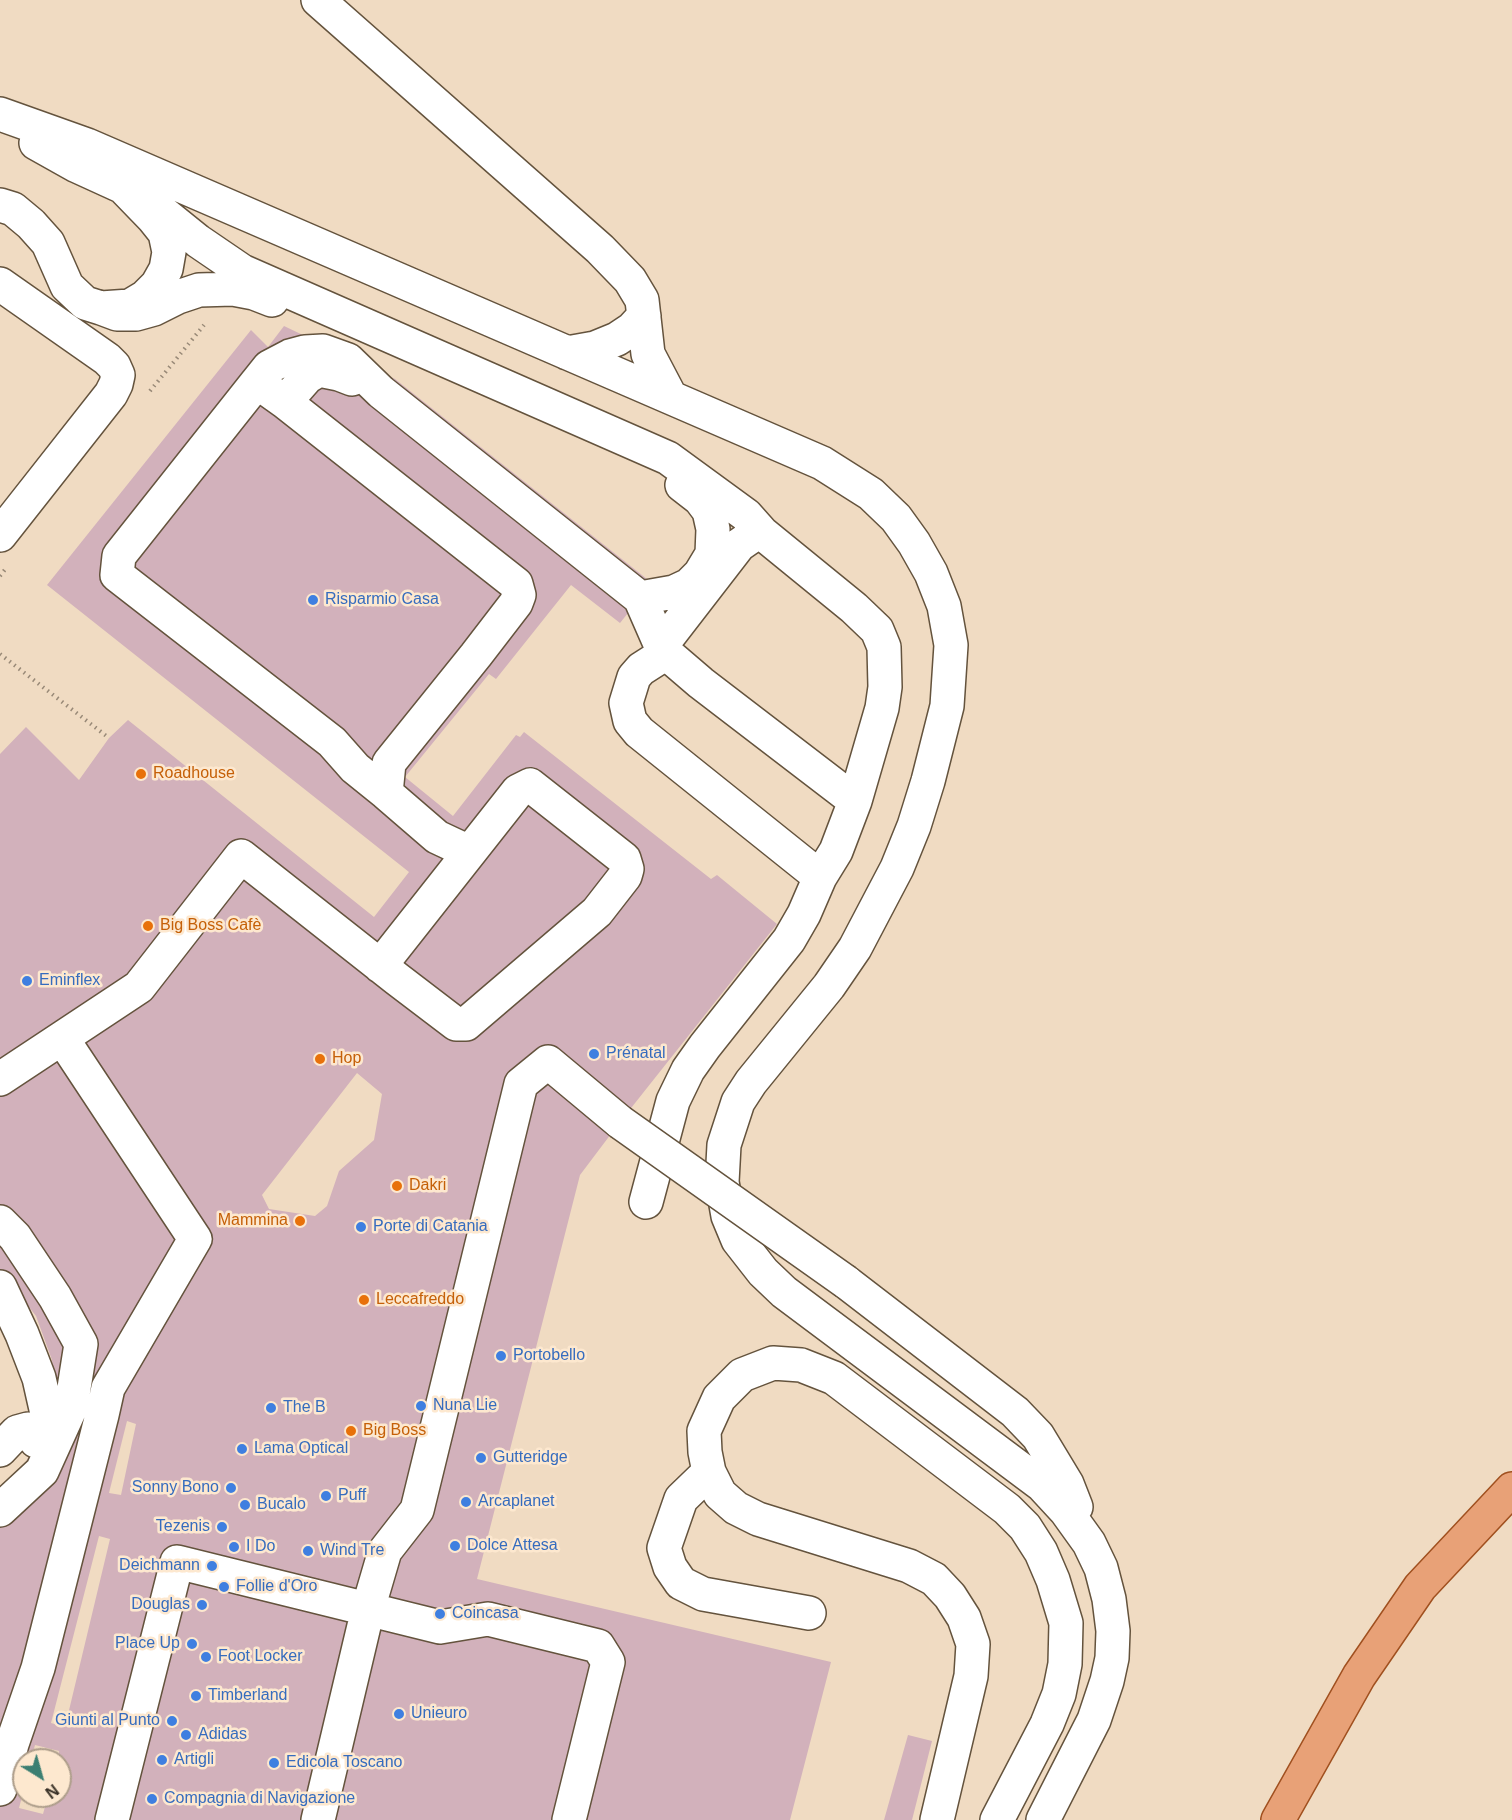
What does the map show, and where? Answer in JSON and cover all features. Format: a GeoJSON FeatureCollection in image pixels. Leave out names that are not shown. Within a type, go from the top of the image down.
{"type":"FeatureCollection","features":[{"type":"Feature","properties":{"kind":"main road"},"geometry":{"type":"LineString","coordinates":[[1278,1820],[1359,1676],[1420,1587],[1512,1489]]}},
{"type":"Feature","properties":{"kind":"lane"},"geometry":{"type":"LineString","coordinates":[[318,0],[600,249],[630,280],[642,300],[648,354],[670,396]]}},
{"type":"Feature","properties":{"kind":"lane"},"geometry":{"type":"LineString","coordinates":[[0,114],[97,149],[822,463],[871,494],[896,518],[924,559],[944,606],[951,645],[947,706],[915,826],[897,868],[855,948],[829,986],[750,1082],[738,1102],[724,1145],[722,1182],[728,1216],[738,1240],[748,1255],[784,1292],[1042,1485],[1066,1511],[1089,1543]]}},
{"type":"Feature","properties":{"kind":"lane"},"geometry":{"type":"LineString","coordinates":[[0,124],[77,166],[141,195],[198,241],[242,271],[668,458],[746,515],[762,533],[854,608],[877,630],[884,647],[885,687],[878,724],[855,801],[836,851],[820,877],[804,914],[789,940],[688,1070],[673,1101],[646,1202]]}},
{"type":"Feature","properties":{"kind":"lane"},"geometry":{"type":"LineString","coordinates":[[101,308],[130,306],[145,297],[157,285],[168,260],[169,252],[165,233],[123,187]]}},
{"type":"Feature","properties":{"kind":"lane"},"geometry":{"type":"LineString","coordinates":[[0,205],[13,209],[32,224],[48,243],[62,276],[75,295],[85,303],[117,314],[136,314],[199,290],[233,289],[254,293],[669,476],[700,499],[709,511],[714,544],[705,579]]}},
{"type":"Feature","properties":{"kind":"lane"},"geometry":{"type":"LineString","coordinates":[[0,284],[107,359],[114,366],[118,375],[111,393],[0,535]]}},
{"type":"Feature","properties":{"kind":"lane"},"geometry":{"type":"LineString","coordinates":[[567,354],[595,348],[617,339],[632,329],[644,316]]}},
{"type":"Feature","properties":{"kind":"lane"},"geometry":{"type":"LineString","coordinates":[[469,852],[437,837],[355,768],[332,742],[117,575],[118,556],[269,367],[290,356],[322,351],[348,360],[381,392],[640,598],[664,649],[701,683],[855,801]]}},
{"type":"Feature","properties":{"kind":"lane"},"geometry":{"type":"LineString","coordinates":[[285,402],[307,377],[319,370],[339,374],[381,392]]}},
{"type":"Feature","properties":{"kind":"lane"},"geometry":{"type":"LineString","coordinates":[[257,382],[516,584],[519,595],[516,603],[389,763],[386,793]]}},
{"type":"Feature","properties":{"kind":"lane"},"geometry":{"type":"LineString","coordinates":[[762,533],[739,544],[705,579],[664,649],[634,677],[626,703],[630,721],[639,732],[820,877]]}},
{"type":"Feature","properties":{"kind":"lane"},"geometry":{"type":"LineString","coordinates":[[640,598],[674,592],[705,579]]}},
{"type":"Feature","properties":{"kind":"lane"},"geometry":{"type":"LineString","coordinates":[[0,1079],[139,987],[241,856],[380,966],[456,1024],[466,1024],[597,912],[625,876],[627,868],[624,858],[530,785],[518,791],[380,966]]}},
{"type":"Feature","properties":{"kind":"lane"},"geometry":{"type":"LineString","coordinates":[[0,1789],[43,1648],[108,1388],[195,1239],[62,1038]]}},
{"type":"Feature","properties":{"kind":"lane"},"geometry":{"type":"LineString","coordinates":[[318,1820],[368,1609],[385,1551],[417,1510],[521,1084],[548,1062],[620,1122],[846,1282],[1015,1412],[1038,1436],[1067,1484],[1101,1568],[1109,1599],[1113,1631],[1112,1658],[1094,1720],[1043,1820]]}},
{"type":"Feature","properties":{"kind":"lane"},"geometry":{"type":"LineString","coordinates":[[0,1222],[15,1237],[55,1297],[81,1344],[71,1407],[42,1471],[0,1510]]}},
{"type":"Feature","properties":{"kind":"lane"},"geometry":{"type":"LineString","coordinates":[[0,1287],[39,1378],[42,1429],[17,1432],[0,1450]]}},
{"type":"Feature","properties":{"kind":"lane"},"geometry":{"type":"LineString","coordinates":[[937,1820],[971,1676],[973,1644],[964,1618],[950,1596],[934,1579],[909,1566],[758,1519],[736,1508],[720,1494],[710,1472],[705,1452],[704,1431],[719,1398],[741,1375],[773,1363],[801,1365],[834,1378],[1007,1509],[1025,1527],[1041,1552],[1053,1580],[1066,1623],[1065,1664],[1059,1694],[1047,1724],[997,1820]]}},
{"type":"Feature","properties":{"kind":"lane"},"geometry":{"type":"LineString","coordinates":[[710,1472],[681,1499],[664,1548],[670,1567],[681,1583],[703,1594],[809,1612]]}},
{"type":"Feature","properties":{"kind":"lane"},"geometry":{"type":"LineString","coordinates":[[112,1820],[177,1562],[440,1627],[488,1619],[598,1646],[608,1662],[569,1820]]}},
{"type":"Feature","properties":{"kind":"path"},"geometry":{"type":"LineString","coordinates":[[0,654],[110,738]]}},
{"type":"Feature","properties":{"kind":"building"},"geometry":{"type":"Polygon","coordinates":[[[284,326],[395,379],[652,583],[620,623],[571,585],[496,679],[489,674],[405,777],[453,816],[516,735],[520,737],[524,732],[711,879],[717,875],[777,924],[580,1175],[477,1579],[831,1662],[790,1820],[0,1820],[0,1492],[21,1472],[55,1403],[52,1360],[36,1316],[0,1270],[0,754],[26,727],[79,780],[109,738],[128,720],[374,917],[409,872],[47,585],[251,330],[268,347],[284,326]],[[357,1073],[262,1195],[269,1209],[315,1216],[327,1206],[339,1171],[374,1140],[382,1094],[357,1073]],[[127,1421],[109,1493],[121,1495],[136,1424],[127,1421]],[[99,1536],[51,1723],[65,1727],[110,1539],[99,1536]]]}},
{"type":"Feature","properties":{"kind":"building"},"geometry":{"type":"Polygon","coordinates":[[[908,1735],[932,1741],[912,1820],[884,1820],[908,1735]]]}},
{"type":"Feature","properties":{"kind":"place","name":"Risparmio Casa"},"geometry":{"type":"Point","coordinates":[313,600]}},
{"type":"Feature","properties":{"kind":"place","name":"Roadhouse"},"geometry":{"type":"Point","coordinates":[141,774]}},
{"type":"Feature","properties":{"kind":"place","name":"Big Boss Cafè"},"geometry":{"type":"Point","coordinates":[148,926]}},
{"type":"Feature","properties":{"kind":"place","name":"Eminflex"},"geometry":{"type":"Point","coordinates":[27,981]}},
{"type":"Feature","properties":{"kind":"place","name":"Prénatal"},"geometry":{"type":"Point","coordinates":[594,1054]}},
{"type":"Feature","properties":{"kind":"place","name":"Hop"},"geometry":{"type":"Point","coordinates":[320,1059]}},
{"type":"Feature","properties":{"kind":"place","name":"Dakri"},"geometry":{"type":"Point","coordinates":[397,1186]}},
{"type":"Feature","properties":{"kind":"place","name":"Mammina"},"geometry":{"type":"Point","coordinates":[300,1221]}},
{"type":"Feature","properties":{"kind":"place","name":"Porte di Catania"},"geometry":{"type":"Point","coordinates":[361,1227]}},
{"type":"Feature","properties":{"kind":"place","name":"Leccafreddo"},"geometry":{"type":"Point","coordinates":[364,1300]}},
{"type":"Feature","properties":{"kind":"place","name":"Portobello"},"geometry":{"type":"Point","coordinates":[501,1356]}},
{"type":"Feature","properties":{"kind":"place","name":"Nuna Lie"},"geometry":{"type":"Point","coordinates":[421,1406]}},
{"type":"Feature","properties":{"kind":"place","name":"The B"},"geometry":{"type":"Point","coordinates":[271,1408]}},
{"type":"Feature","properties":{"kind":"place","name":"Big Boss"},"geometry":{"type":"Point","coordinates":[351,1431]}},
{"type":"Feature","properties":{"kind":"place","name":"Lama Optical"},"geometry":{"type":"Point","coordinates":[242,1449]}},
{"type":"Feature","properties":{"kind":"place","name":"Gutteridge"},"geometry":{"type":"Point","coordinates":[481,1458]}},
{"type":"Feature","properties":{"kind":"place","name":"Sonny Bono"},"geometry":{"type":"Point","coordinates":[231,1488]}},
{"type":"Feature","properties":{"kind":"place","name":"Puff"},"geometry":{"type":"Point","coordinates":[326,1496]}},
{"type":"Feature","properties":{"kind":"place","name":"Arcaplanet"},"geometry":{"type":"Point","coordinates":[466,1502]}},
{"type":"Feature","properties":{"kind":"place","name":"Bucalo"},"geometry":{"type":"Point","coordinates":[245,1505]}},
{"type":"Feature","properties":{"kind":"place","name":"Tezenis"},"geometry":{"type":"Point","coordinates":[222,1527]}},
{"type":"Feature","properties":{"kind":"place","name":"Dolce Attesa"},"geometry":{"type":"Point","coordinates":[455,1546]}},
{"type":"Feature","properties":{"kind":"place","name":"I Do"},"geometry":{"type":"Point","coordinates":[234,1547]}},
{"type":"Feature","properties":{"kind":"place","name":"Wind Tre"},"geometry":{"type":"Point","coordinates":[308,1551]}},
{"type":"Feature","properties":{"kind":"place","name":"Deichmann"},"geometry":{"type":"Point","coordinates":[212,1566]}},
{"type":"Feature","properties":{"kind":"place","name":"Follie d'Oro"},"geometry":{"type":"Point","coordinates":[224,1587]}},
{"type":"Feature","properties":{"kind":"place","name":"Douglas"},"geometry":{"type":"Point","coordinates":[202,1605]}},
{"type":"Feature","properties":{"kind":"place","name":"Coincasa"},"geometry":{"type":"Point","coordinates":[440,1614]}},
{"type":"Feature","properties":{"kind":"place","name":"Place Up"},"geometry":{"type":"Point","coordinates":[192,1644]}},
{"type":"Feature","properties":{"kind":"place","name":"Foot Locker"},"geometry":{"type":"Point","coordinates":[206,1657]}},
{"type":"Feature","properties":{"kind":"place","name":"Timberland"},"geometry":{"type":"Point","coordinates":[196,1696]}},
{"type":"Feature","properties":{"kind":"place","name":"Unieuro"},"geometry":{"type":"Point","coordinates":[399,1714]}},
{"type":"Feature","properties":{"kind":"place","name":"Giunti al Punto"},"geometry":{"type":"Point","coordinates":[172,1721]}},
{"type":"Feature","properties":{"kind":"place","name":"Adidas"},"geometry":{"type":"Point","coordinates":[186,1735]}},
{"type":"Feature","properties":{"kind":"place","name":"Artigli"},"geometry":{"type":"Point","coordinates":[162,1760]}},
{"type":"Feature","properties":{"kind":"place","name":"Edicola Toscano"},"geometry":{"type":"Point","coordinates":[274,1763]}},
{"type":"Feature","properties":{"kind":"place","name":"Compagnia di Navigazione"},"geometry":{"type":"Point","coordinates":[152,1799]}}]}
